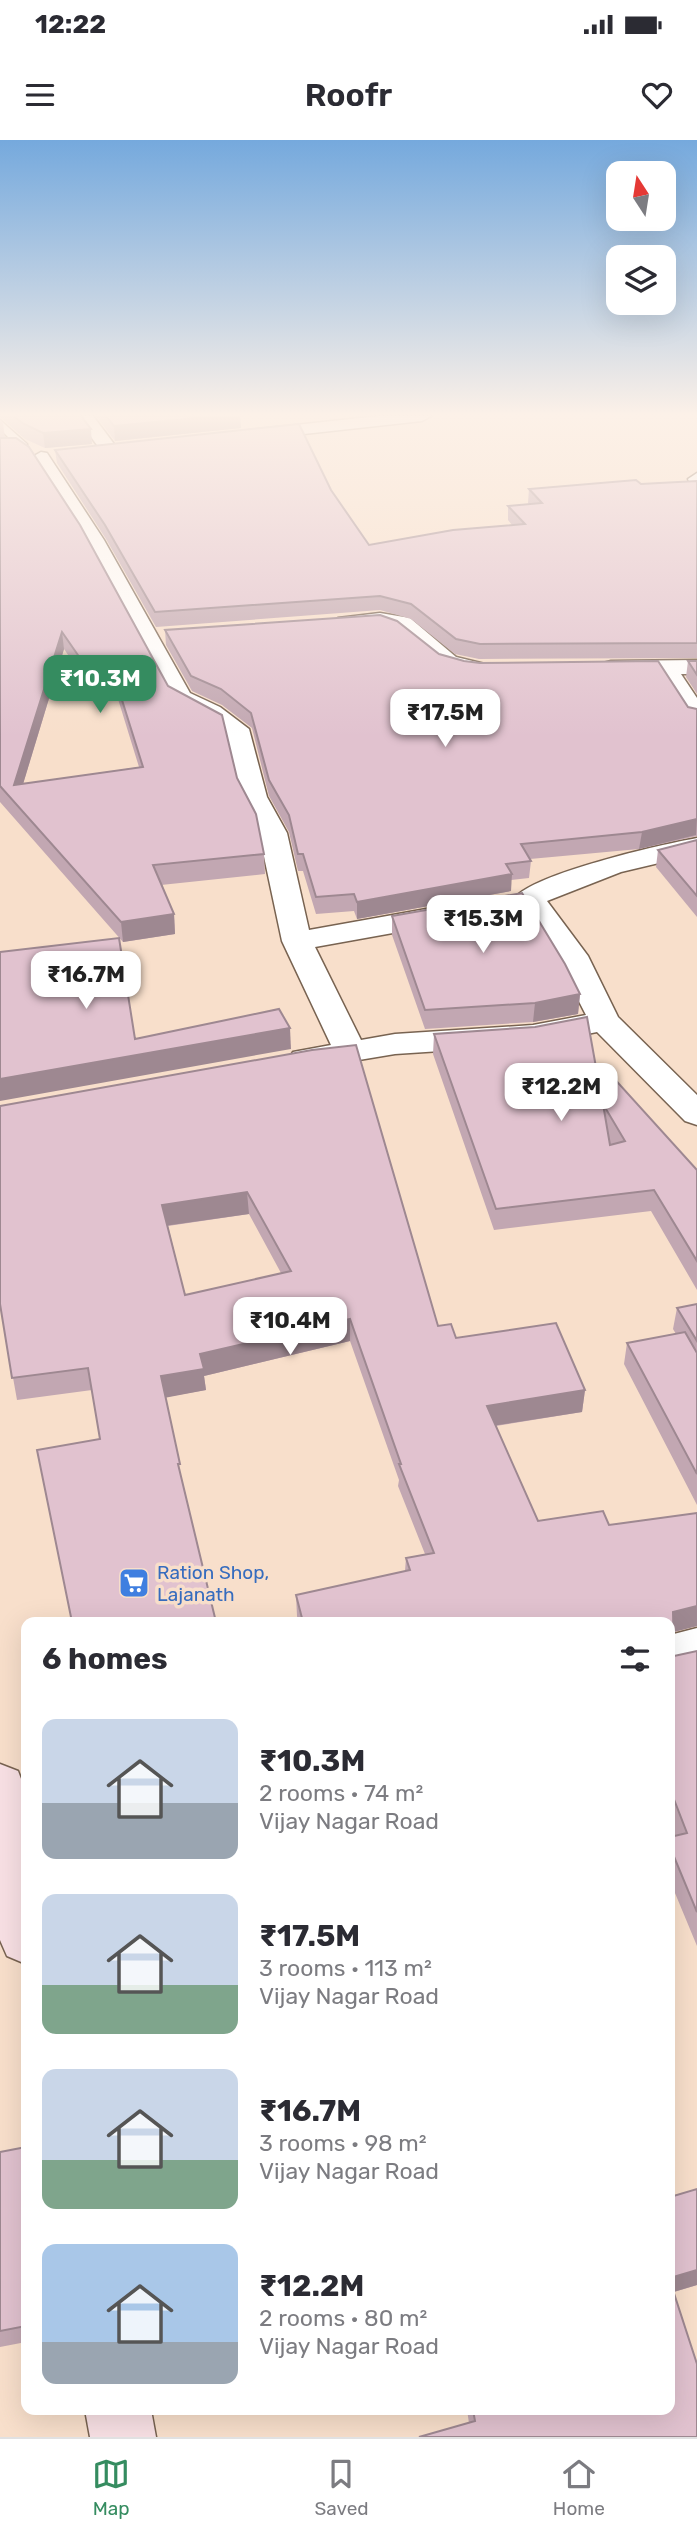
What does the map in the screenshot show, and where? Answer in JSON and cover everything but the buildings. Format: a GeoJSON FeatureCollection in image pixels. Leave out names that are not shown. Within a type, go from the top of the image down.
{"type":"FeatureCollection","features":[{"type":"Feature","properties":{"kind":"main road"},"geometry":{"type":"LineString","coordinates":[[11,1815],[21,1896]]}},
{"type":"Feature","properties":{"kind":"main road"},"geometry":{"type":"LineString","coordinates":[[119,2415],[123,2437]]}},
{"type":"Feature","properties":{"kind":"street"},"geometry":{"type":"LineString","coordinates":[[83,523],[181,698],[211,712],[237,729],[254,797],[273,833],[297,941],[350,1051]]}},
{"type":"Feature","properties":{"kind":"street"},"geometry":{"type":"LineString","coordinates":[[326,624],[380,620],[402,624],[447,662],[463,667],[493,669]]}},
{"type":"Feature","properties":{"kind":"street"},"geometry":{"type":"LineString","coordinates":[[149,637],[176,635]]}},
{"type":"Feature","properties":{"kind":"street"},"geometry":{"type":"LineString","coordinates":[[586,668],[697,667]]}},
{"type":"Feature","properties":{"kind":"street"},"geometry":{"type":"LineString","coordinates":[[665,668],[697,716]]}},
{"type":"Feature","properties":{"kind":"street"},"geometry":{"type":"LineString","coordinates":[[297,941],[501,904],[576,877],[660,852],[697,846]]}},
{"type":"Feature","properties":{"kind":"street"},"geometry":{"type":"LineString","coordinates":[[501,904],[551,922],[580,965],[604,1021],[697,1114]]}},
{"type":"Feature","properties":{"kind":"street"},"geometry":{"type":"LineString","coordinates":[[274,1064],[396,1044],[533,1035],[604,1021]]}},
{"type":"Feature","properties":{"kind":"street"},"geometry":{"type":"LineString","coordinates":[[675,1654],[697,1648]]}},
{"type":"Feature","properties":{"kind":"place","name":"Ration Shop, Lajanath"},"geometry":{"type":"Point","coordinates":[134,1583]}}]}
